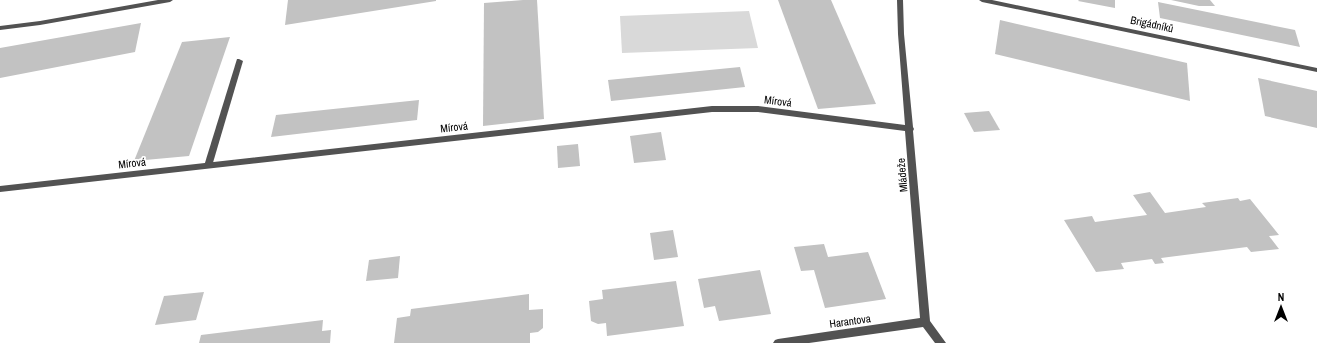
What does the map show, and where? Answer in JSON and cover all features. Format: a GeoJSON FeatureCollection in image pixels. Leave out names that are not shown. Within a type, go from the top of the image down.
{"type":"FeatureCollection","features":[{"type":"Feature","properties":{"kind":"street"},"geometry":{"type":"LineString","coordinates":[[0,28],[40,24],[170,0]]}},
{"type":"Feature","properties":{"kind":"street","name":"Mládeže"},"geometry":{"type":"LineString","coordinates":[[900,0],[901,34],[925,322]]}},
{"type":"Feature","properties":{"kind":"street","name":"Brigádníků"},"geometry":{"type":"LineString","coordinates":[[982,0],[1317,70]]}},
{"type":"Feature","properties":{"kind":"street"},"geometry":{"type":"LineString","coordinates":[[208,166],[239,61]]}},
{"type":"Feature","properties":{"kind":"street","name":"Mírová"},"geometry":{"type":"LineString","coordinates":[[0,189],[712,109],[758,110],[910,128]]}},
{"type":"Feature","properties":{"kind":"street"},"geometry":{"type":"LineString","coordinates":[[925,322],[941,343]]}},
{"type":"Feature","properties":{"kind":"street","name":"Harantova"},"geometry":{"type":"LineString","coordinates":[[778,343],[925,322]]}},
{"type":"Feature","properties":{"kind":"shaded area"},"geometry":{"type":"Polygon","coordinates":[[[749,11],[758,48],[622,53],[620,16],[749,11]]]}},
{"type":"Feature","properties":{"kind":"building"},"geometry":{"type":"Polygon","coordinates":[[[288,0],[436,0],[436,1],[285,25],[288,0]]]}},
{"type":"Feature","properties":{"kind":"building"},"geometry":{"type":"Polygon","coordinates":[[[537,0],[544,119],[483,126],[484,3],[537,0]]]}},
{"type":"Feature","properties":{"kind":"building"},"geometry":{"type":"Polygon","coordinates":[[[778,0],[831,0],[876,104],[818,109],[778,0]]]}},
{"type":"Feature","properties":{"kind":"building"},"geometry":{"type":"Polygon","coordinates":[[[1115,0],[1115,8],[1078,1],[1115,0]]]}},
{"type":"Feature","properties":{"kind":"building"},"geometry":{"type":"Polygon","coordinates":[[[1171,0],[1210,0],[1215,6],[1199,6],[1171,0]]]}},
{"type":"Feature","properties":{"kind":"building"},"geometry":{"type":"Polygon","coordinates":[[[1158,2],[1295,30],[1300,47],[1160,18],[1158,2]]]}},
{"type":"Feature","properties":{"kind":"building"},"geometry":{"type":"Polygon","coordinates":[[[1000,20],[1187,63],[1190,101],[995,54],[1000,20]]]}},
{"type":"Feature","properties":{"kind":"building"},"geometry":{"type":"Polygon","coordinates":[[[141,23],[135,52],[0,78],[0,48],[141,23]]]}},
{"type":"Feature","properties":{"kind":"building"},"geometry":{"type":"Polygon","coordinates":[[[230,37],[189,156],[134,161],[182,42],[230,37]]]}},
{"type":"Feature","properties":{"kind":"building"},"geometry":{"type":"Polygon","coordinates":[[[740,67],[745,87],[611,101],[608,80],[740,67]]]}},
{"type":"Feature","properties":{"kind":"building"},"geometry":{"type":"Polygon","coordinates":[[[1258,78],[1317,91],[1317,128],[1265,116],[1258,78]]]}},
{"type":"Feature","properties":{"kind":"building"},"geometry":{"type":"Polygon","coordinates":[[[419,100],[417,120],[271,137],[276,115],[419,100]]]}},
{"type":"Feature","properties":{"kind":"building"},"geometry":{"type":"Polygon","coordinates":[[[989,111],[1000,130],[974,132],[964,113],[989,111]]]}},
{"type":"Feature","properties":{"kind":"building"},"geometry":{"type":"Polygon","coordinates":[[[661,132],[666,160],[634,163],[630,136],[661,132]]]}},
{"type":"Feature","properties":{"kind":"building"},"geometry":{"type":"Polygon","coordinates":[[[578,144],[580,166],[558,168],[557,146],[578,144]]]}},
{"type":"Feature","properties":{"kind":"building"},"geometry":{"type":"Polygon","coordinates":[[[1150,192],[1165,213],[1206,207],[1202,203],[1238,198],[1240,201],[1250,199],[1279,235],[1269,236],[1279,249],[1251,252],[1247,247],[1161,258],[1164,263],[1155,264],[1152,259],[1121,263],[1124,269],[1096,272],[1064,220],[1092,216],[1095,222],[1147,215],[1133,195],[1150,192]]]}},
{"type":"Feature","properties":{"kind":"building"},"geometry":{"type":"Polygon","coordinates":[[[673,230],[678,257],[654,260],[650,233],[673,230]]]}},
{"type":"Feature","properties":{"kind":"building"},"geometry":{"type":"Polygon","coordinates":[[[824,244],[828,257],[868,252],[886,299],[825,308],[814,270],[801,271],[794,247],[824,244]]]}},
{"type":"Feature","properties":{"kind":"building"},"geometry":{"type":"Polygon","coordinates":[[[400,256],[398,278],[366,281],[369,260],[400,256]]]}},
{"type":"Feature","properties":{"kind":"building"},"geometry":{"type":"Polygon","coordinates":[[[760,270],[771,314],[719,321],[715,306],[704,308],[698,279],[760,270]]]}},
{"type":"Feature","properties":{"kind":"building"},"geometry":{"type":"Polygon","coordinates":[[[676,281],[684,326],[607,336],[606,323],[598,324],[591,321],[589,301],[603,299],[602,290],[676,281]]]}},
{"type":"Feature","properties":{"kind":"building"},"geometry":{"type":"Polygon","coordinates":[[[204,292],[196,320],[155,325],[164,296],[204,292]]]}},
{"type":"Feature","properties":{"kind":"building"},"geometry":{"type":"Polygon","coordinates":[[[529,294],[529,310],[543,309],[543,328],[538,332],[530,333],[530,343],[394,343],[397,318],[410,316],[411,309],[529,294]]]}},
{"type":"Feature","properties":{"kind":"building"},"geometry":{"type":"Polygon","coordinates":[[[323,320],[322,331],[331,330],[330,343],[199,343],[201,335],[323,320]]]}}]}
